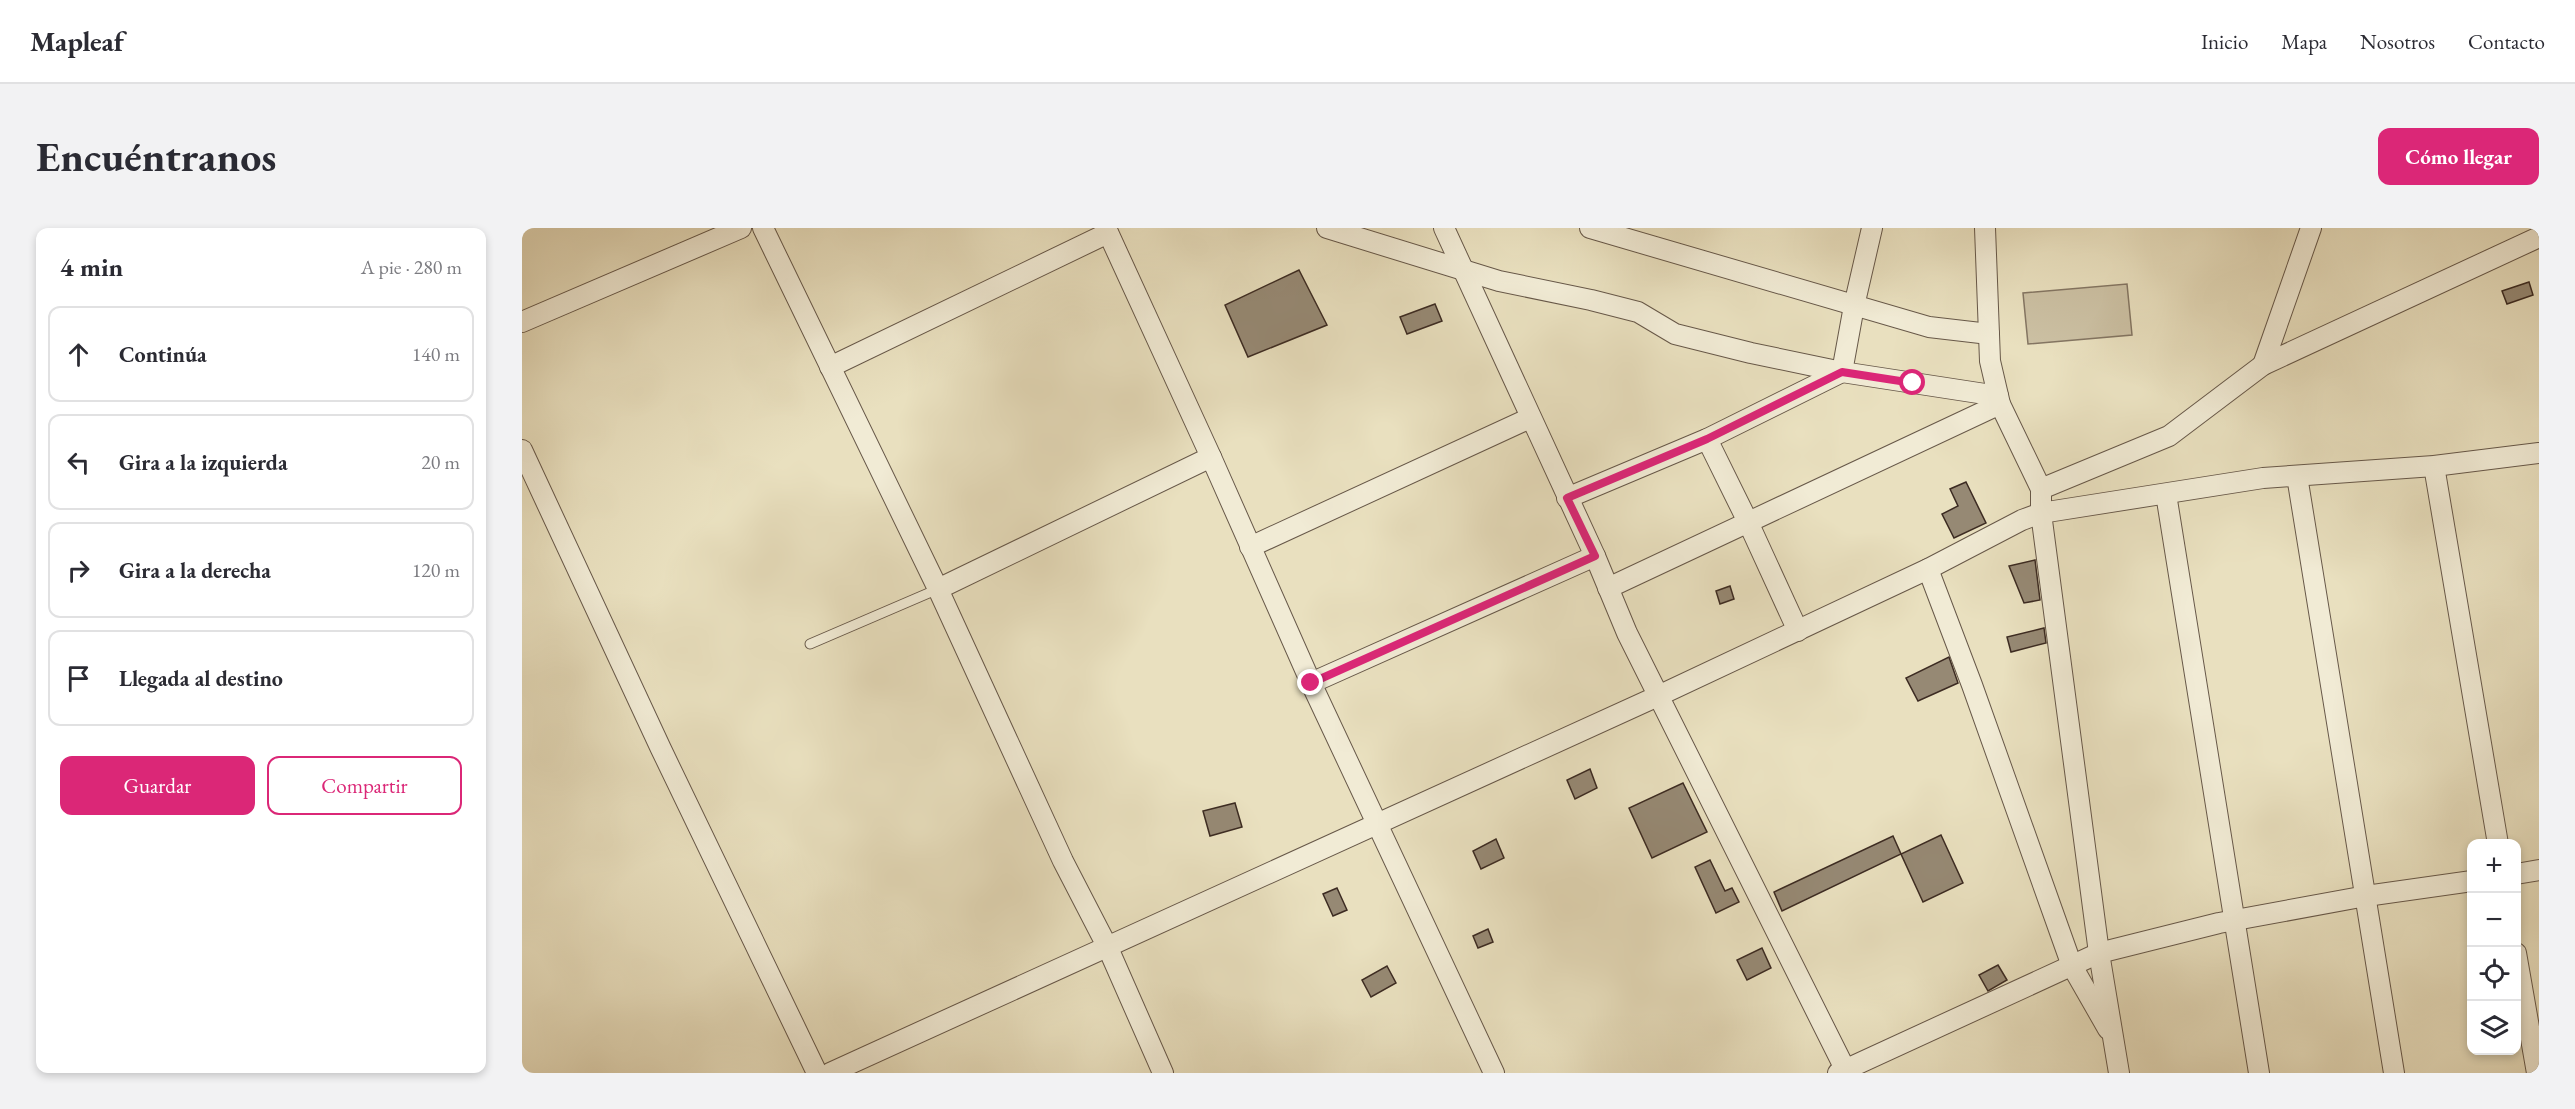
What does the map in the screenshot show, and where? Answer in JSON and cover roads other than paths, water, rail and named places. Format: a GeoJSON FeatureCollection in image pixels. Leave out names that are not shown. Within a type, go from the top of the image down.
{"type":"FeatureCollection","features":[{"type":"Feature","properties":{"kind":"street"},"geometry":{"type":"LineString","coordinates":[[522,322],[741,228]]}},
{"type":"Feature","properties":{"kind":"street"},"geometry":{"type":"LineString","coordinates":[[763,228],[938,589],[1063,861],[1108,948],[1163,1073]]}},
{"type":"Feature","properties":{"kind":"street"},"geometry":{"type":"LineString","coordinates":[[1327,228],[1498,281],[1638,312],[1675,334],[1842,372],[1999,400]]}},
{"type":"Feature","properties":{"kind":"street"},"geometry":{"type":"LineString","coordinates":[[1444,228],[1658,696],[1843,1072],[2099,953],[2234,920],[2366,896],[2467,882]]}},
{"type":"Feature","properties":{"kind":"street"},"geometry":{"type":"LineString","coordinates":[[1590,228],[1652,237],[1854,306],[1929,327],[1989,334]]}},
{"type":"Feature","properties":{"kind":"street"},"geometry":{"type":"LineString","coordinates":[[1842,372],[1872,228]]}},
{"type":"Feature","properties":{"kind":"street"},"geometry":{"type":"LineString","coordinates":[[1985,228],[1990,361],[1999,400],[2041,489],[2042,513],[2099,953],[2119,1073]]}},
{"type":"Feature","properties":{"kind":"street"},"geometry":{"type":"LineString","coordinates":[[2263,365],[2311,228]]}},
{"type":"Feature","properties":{"kind":"street"},"geometry":{"type":"LineString","coordinates":[[830,368],[1107,231],[1211,457],[1311,683],[1494,1073]]}},
{"type":"Feature","properties":{"kind":"street"},"geometry":{"type":"LineString","coordinates":[[2041,489],[2169,436],[2263,365],[2539,237]]}},
{"type":"Feature","properties":{"kind":"street"},"geometry":{"type":"LineString","coordinates":[[1567,498],[1707,439],[1842,372]]}},
{"type":"Feature","properties":{"kind":"street"},"geometry":{"type":"LineString","coordinates":[[1608,588],[1999,400]]}},
{"type":"Feature","properties":{"kind":"street"},"geometry":{"type":"LineString","coordinates":[[1250,547],[1530,418]]}},
{"type":"Feature","properties":{"kind":"street"},"geometry":{"type":"LineString","coordinates":[[1707,439],[1748,522],[1797,631]]}},
{"type":"Feature","properties":{"kind":"street"},"geometry":{"type":"LineString","coordinates":[[522,450],[661,749],[817,1073]]}},
{"type":"Feature","properties":{"kind":"street"},"geometry":{"type":"LineString","coordinates":[[830,1073],[1658,696],[1928,568],[2022,520],[2042,513],[2263,478],[2434,466],[2539,453]]}},
{"type":"Feature","properties":{"kind":"street"},"geometry":{"type":"LineString","coordinates":[[938,589],[1211,457]]}},
{"type":"Feature","properties":{"kind":"street"},"geometry":{"type":"LineString","coordinates":[[2434,466],[2497,839]]}},
{"type":"Feature","properties":{"kind":"street"},"geometry":{"type":"LineString","coordinates":[[2297,476],[2394,1073]]}},
{"type":"Feature","properties":{"kind":"street"},"geometry":{"type":"LineString","coordinates":[[2166,494],[2259,1073]]}},
{"type":"Feature","properties":{"kind":"street"},"geometry":{"type":"LineString","coordinates":[[1311,683],[1595,556]]}},
{"type":"Feature","properties":{"kind":"street"},"geometry":{"type":"LineString","coordinates":[[1928,568],[2072,966],[2112,1035]]}},
{"type":"Feature","properties":{"kind":"street"},"geometry":{"type":"LineString","coordinates":[[2521,873],[2539,870]]}},
{"type":"Feature","properties":{"kind":"street"},"geometry":{"type":"LineString","coordinates":[[2521,977],[2537,1073]]}},
{"type":"Feature","properties":{"kind":"lane"},"geometry":{"type":"LineString","coordinates":[[810,644],[938,589]]}}]}
